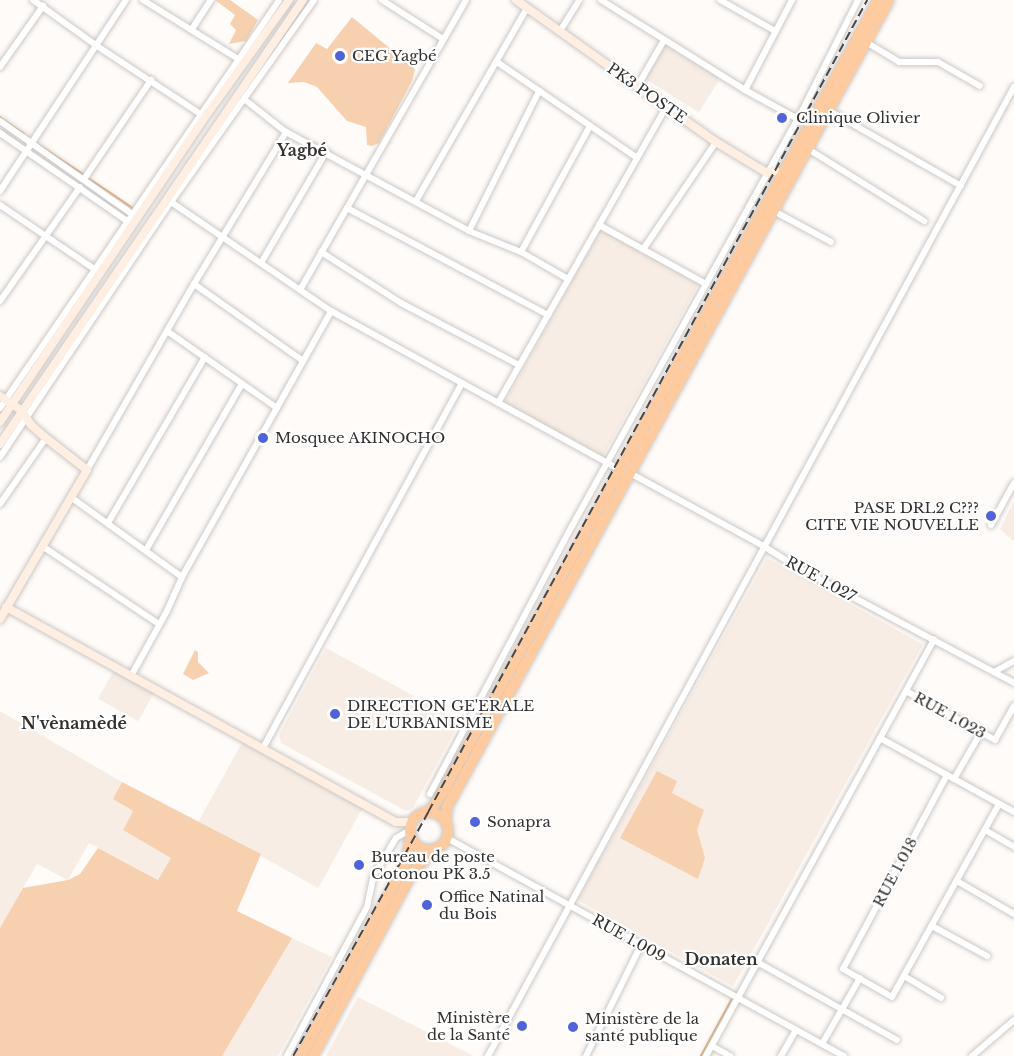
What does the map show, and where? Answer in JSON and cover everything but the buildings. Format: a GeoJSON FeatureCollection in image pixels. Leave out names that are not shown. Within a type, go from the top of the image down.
{"type":"FeatureCollection","features":[{"type":"Feature","properties":{"kind":"highway"},"geometry":{"type":"LineString","coordinates":[[313,1056],[412,873],[447,838],[447,807],[782,175],[878,0]]}},
{"type":"Feature","properties":{"kind":"highway"},"geometry":{"type":"LineString","coordinates":[[429,812],[442,795],[626,472],[889,0]]}},
{"type":"Feature","properties":{"kind":"highway"},"geometry":{"type":"LineString","coordinates":[[301,1056],[406,863],[411,829],[420,814],[429,812],[439,814],[446,822]]}},
{"type":"Feature","properties":{"kind":"highway"},"geometry":{"type":"LineString","coordinates":[[411,829],[418,846],[434,849]]}},
{"type":"Feature","properties":{"kind":"street"},"geometry":{"type":"LineString","coordinates":[[33,0],[199,113]]}},
{"type":"Feature","properties":{"kind":"street"},"geometry":{"type":"LineString","coordinates":[[0,191],[98,46],[126,0]]}},
{"type":"Feature","properties":{"kind":"street"},"geometry":{"type":"LineString","coordinates":[[143,0],[238,59]]}},
{"type":"Feature","properties":{"kind":"street"},"geometry":{"type":"LineString","coordinates":[[192,29],[211,0]]}},
{"type":"Feature","properties":{"kind":"street"},"geometry":{"type":"LineString","coordinates":[[0,422],[6,400],[199,113],[279,0]]}},
{"type":"Feature","properties":{"kind":"street"},"geometry":{"type":"LineString","coordinates":[[6,400],[289,0]]}},
{"type":"Feature","properties":{"kind":"street"},"geometry":{"type":"LineString","coordinates":[[0,457],[303,0]]}},
{"type":"Feature","properties":{"kind":"street"},"geometry":{"type":"LineString","coordinates":[[0,444],[24,420],[171,202],[314,0]]}},
{"type":"Feature","properties":{"kind":"street"},"geometry":{"type":"LineString","coordinates":[[382,0],[443,39]]}},
{"type":"Feature","properties":{"kind":"street"},"geometry":{"type":"LineString","coordinates":[[300,290],[466,0]]}},
{"type":"Feature","properties":{"kind":"street","name":"PK3 POSTE"},"geometry":{"type":"LineString","coordinates":[[516,0],[716,142],[767,173],[774,170],[782,175]]}},
{"type":"Feature","properties":{"kind":"street"},"geometry":{"type":"LineString","coordinates":[[560,31],[579,0]]}},
{"type":"Feature","properties":{"kind":"street"},"geometry":{"type":"LineString","coordinates":[[601,0],[745,90],[798,119]]}},
{"type":"Feature","properties":{"kind":"street"},"geometry":{"type":"LineString","coordinates":[[720,0],[776,31]]}},
{"type":"Feature","properties":{"kind":"street"},"geometry":{"type":"LineString","coordinates":[[745,90],[792,0]]}},
{"type":"Feature","properties":{"kind":"street"},"geometry":{"type":"LineString","coordinates":[[430,794],[491,675],[798,119],[858,0]]}},
{"type":"Feature","properties":{"kind":"street"},"geometry":{"type":"LineString","coordinates":[[0,67],[43,6]]}},
{"type":"Feature","properties":{"kind":"street"},"geometry":{"type":"LineString","coordinates":[[416,201],[527,8]]}},
{"type":"Feature","properties":{"kind":"street"},"geometry":{"type":"LineString","coordinates":[[637,87],[664,39]]}},
{"type":"Feature","properties":{"kind":"street"},"geometry":{"type":"LineString","coordinates":[[866,42],[899,62],[938,62],[980,86]]}},
{"type":"Feature","properties":{"kind":"street"},"geometry":{"type":"LineString","coordinates":[[496,62],[637,158]]}},
{"type":"Feature","properties":{"kind":"street"},"geometry":{"type":"LineString","coordinates":[[84,179],[151,80]]}},
{"type":"Feature","properties":{"kind":"street"},"geometry":{"type":"LineString","coordinates":[[488,1056],[1014,87]]}},
{"type":"Feature","properties":{"kind":"street"},"geometry":{"type":"LineString","coordinates":[[469,231],[539,91]]}},
{"type":"Feature","properties":{"kind":"street"},"geometry":{"type":"LineString","coordinates":[[244,99],[286,132],[326,152],[365,176],[469,231],[520,252],[568,279]]}},
{"type":"Feature","properties":{"kind":"street"},"geometry":{"type":"LineString","coordinates":[[498,403],[666,107]]}},
{"type":"Feature","properties":{"kind":"street"},"geometry":{"type":"LineString","coordinates":[[828,110],[961,186]]}},
{"type":"Feature","properties":{"kind":"street"},"geometry":{"type":"LineString","coordinates":[[0,121],[132,214]]}},
{"type":"Feature","properties":{"kind":"street"},"geometry":{"type":"LineString","coordinates":[[520,252],[590,126]]}},
{"type":"Feature","properties":{"kind":"street"},"geometry":{"type":"LineString","coordinates":[[0,619],[3,605],[72,498],[194,284],[286,132]]}},
{"type":"Feature","properties":{"kind":"street"},"geometry":{"type":"LineString","coordinates":[[0,133],[127,221]]}},
{"type":"Feature","properties":{"kind":"street"},"geometry":{"type":"LineString","coordinates":[[644,248],[716,142]]}},
{"type":"Feature","properties":{"kind":"street"},"geometry":{"type":"LineString","coordinates":[[808,149],[924,220]]}},
{"type":"Feature","properties":{"kind":"street"},"geometry":{"type":"LineString","coordinates":[[261,263],[326,152]]}},
{"type":"Feature","properties":{"kind":"street"},"geometry":{"type":"LineString","coordinates":[[0,301],[80,188]]}},
{"type":"Feature","properties":{"kind":"street","name":"RUE 1.027"},"geometry":{"type":"LineString","coordinates":[[171,202],[331,311],[765,547],[800,569],[1014,683]]}},
{"type":"Feature","properties":{"kind":"street"},"geometry":{"type":"LineString","coordinates":[[0,205],[94,269]]}},
{"type":"Feature","properties":{"kind":"street"},"geometry":{"type":"LineString","coordinates":[[347,208],[548,315]]}},
{"type":"Feature","properties":{"kind":"street"},"geometry":{"type":"LineString","coordinates":[[772,210],[831,242]]}},
{"type":"Feature","properties":{"kind":"street"},"geometry":{"type":"LineString","coordinates":[[599,225],[706,284]]}},
{"type":"Feature","properties":{"kind":"street"},"geometry":{"type":"LineString","coordinates":[[321,252],[401,303],[519,365]]}},
{"type":"Feature","properties":{"kind":"street"},"geometry":{"type":"LineString","coordinates":[[194,284],[303,361]]}},
{"type":"Feature","properties":{"kind":"street"},"geometry":{"type":"LineString","coordinates":[[131,676],[182,577],[331,311]]}},
{"type":"Feature","properties":{"kind":"street"},"geometry":{"type":"LineString","coordinates":[[167,331],[277,408]]}},
{"type":"Feature","properties":{"kind":"street"},"geometry":{"type":"LineString","coordinates":[[108,523],[205,357]]}},
{"type":"Feature","properties":{"kind":"street"},"geometry":{"type":"LineString","coordinates":[[262,748],[462,382]]}},
{"type":"Feature","properties":{"kind":"street"},"geometry":{"type":"LineString","coordinates":[[146,550],[242,384]]}},
{"type":"Feature","properties":{"kind":"street"},"geometry":{"type":"LineString","coordinates":[[6,400],[24,420],[87,470]]}},
{"type":"Feature","properties":{"kind":"street"},"geometry":{"type":"LineString","coordinates":[[2,410],[24,420]]}},
{"type":"Feature","properties":{"kind":"street"},"geometry":{"type":"LineString","coordinates":[[0,504],[46,438]]}},
{"type":"Feature","properties":{"kind":"street"},"geometry":{"type":"LineString","coordinates":[[991,525],[1014,483]]}},
{"type":"Feature","properties":{"kind":"street"},"geometry":{"type":"LineString","coordinates":[[72,498],[182,577]]}},
{"type":"Feature","properties":{"kind":"street"},"geometry":{"type":"LineString","coordinates":[[42,546],[159,624]]}},
{"type":"Feature","properties":{"kind":"street"},"geometry":{"type":"LineString","coordinates":[[3,605],[411,829]]}},
{"type":"Feature","properties":{"kind":"street"},"geometry":{"type":"LineString","coordinates":[[706,1056],[934,639]]}},
{"type":"Feature","properties":{"kind":"street"},"geometry":{"type":"LineString","coordinates":[[994,672],[1014,661]]}},
{"type":"Feature","properties":{"kind":"street","name":"RUE 1.023"},"geometry":{"type":"LineString","coordinates":[[906,691],[995,740],[1014,706]]}},
{"type":"Feature","properties":{"kind":"street","name":"RUE 1.018"},"geometry":{"type":"LineString","coordinates":[[860,978],[843,969],[951,777],[981,732]]}},
{"type":"Feature","properties":{"kind":"street"},"geometry":{"type":"LineString","coordinates":[[880,738],[1014,812]]}},
{"type":"Feature","properties":{"kind":"street"},"geometry":{"type":"LineString","coordinates":[[822,1044],[860,978],[892,997],[999,804]]}},
{"type":"Feature","properties":{"kind":"street"},"geometry":{"type":"LineString","coordinates":[[287,1056],[367,907],[374,875],[396,838],[411,829]]}},
{"type":"Feature","properties":{"kind":"street"},"geometry":{"type":"LineString","coordinates":[[985,830],[1014,847]]}},
{"type":"Feature","properties":{"kind":"street","name":"RUE 1.009"},"geometry":{"type":"LineString","coordinates":[[447,838],[844,1056]]}},
{"type":"Feature","properties":{"kind":"street"},"geometry":{"type":"LineString","coordinates":[[957,881],[1014,914]]}},
{"type":"Feature","properties":{"kind":"street"},"geometry":{"type":"LineString","coordinates":[[932,926],[987,956]]}},
{"type":"Feature","properties":{"kind":"street"},"geometry":{"type":"LineString","coordinates":[[586,1056],[641,945]]}},
{"type":"Feature","properties":{"kind":"street"},"geometry":{"type":"LineString","coordinates":[[757,962],[897,1040]]}},
{"type":"Feature","properties":{"kind":"street"},"geometry":{"type":"LineString","coordinates":[[904,976],[941,998]]}},
{"type":"Feature","properties":{"kind":"street"},"geometry":{"type":"LineString","coordinates":[[972,1056],[1014,1020]]}},
{"type":"Feature","properties":{"kind":"street"},"geometry":{"type":"LineString","coordinates":[[781,1056],[796,1030]]}},
{"type":"Feature","properties":{"kind":"street"},"geometry":{"type":"LineString","coordinates":[[712,1046],[730,1056]]}},
{"type":"Feature","properties":{"kind":"shaded area"},"geometry":{"type":"Polygon","coordinates":[[[215,0],[230,0],[258,20],[246,41],[229,44],[236,30],[230,24],[235,15],[215,0]]]}},
{"type":"Feature","properties":{"kind":"shaded area"},"geometry":{"type":"Polygon","coordinates":[[[352,17],[415,69],[412,81],[379,143],[372,146],[367,145],[366,127],[347,121],[317,87],[304,82],[288,83],[316,43],[327,49],[352,17]]]}},
{"type":"Feature","properties":{"kind":"shaded area"},"geometry":{"type":"Polygon","coordinates":[[[665,44],[720,78],[699,112],[644,78],[665,44]]]}},
{"type":"Feature","properties":{"kind":"shaded area"},"geometry":{"type":"Polygon","coordinates":[[[601,229],[699,283],[602,459],[504,405],[601,229]]]}},
{"type":"Feature","properties":{"kind":"shaded area"},"geometry":{"type":"Polygon","coordinates":[[[1014,501],[1014,542],[1000,529],[1014,501]]]}},
{"type":"Feature","properties":{"kind":"shaded area"},"geometry":{"type":"Polygon","coordinates":[[[767,558],[923,644],[733,986],[577,900],[767,558]]]}},
{"type":"Feature","properties":{"kind":"shaded area"},"geometry":{"type":"Polygon","coordinates":[[[326,648],[460,721],[413,808],[406,811],[281,743],[279,735],[326,648]]]}},
{"type":"Feature","properties":{"kind":"shaded area"},"geometry":{"type":"Polygon","coordinates":[[[195,650],[198,652],[198,662],[209,673],[193,680],[183,674],[195,650]]]}},
{"type":"Feature","properties":{"kind":"shaded area"},"geometry":{"type":"Polygon","coordinates":[[[114,670],[154,692],[138,721],[98,699],[114,670]]]}},
{"type":"Feature","properties":{"kind":"shaded area"},"geometry":{"type":"Polygon","coordinates":[[[0,711],[122,782],[113,799],[133,811],[123,830],[172,857],[159,880],[89,843],[68,880],[37,864],[0,928],[0,711]]]}},
{"type":"Feature","properties":{"kind":"shaded area"},"geometry":{"type":"Polygon","coordinates":[[[243,741],[363,807],[318,888],[198,821],[243,741]]]}},
{"type":"Feature","properties":{"kind":"shaded area"},"geometry":{"type":"Polygon","coordinates":[[[657,771],[677,781],[672,793],[704,810],[697,830],[705,858],[698,879],[620,838],[657,771]]]}},
{"type":"Feature","properties":{"kind":"shaded area"},"geometry":{"type":"Polygon","coordinates":[[[122,782],[261,854],[237,911],[292,938],[222,1056],[0,1056],[0,928],[23,888],[68,880],[80,874],[98,848],[158,880],[171,858],[123,830],[133,811],[113,799],[122,782]]]}},
{"type":"Feature","properties":{"kind":"shaded area"},"geometry":{"type":"Polygon","coordinates":[[[273,929],[332,957],[278,1056],[205,1056],[273,929]]]}},
{"type":"Feature","properties":{"kind":"shaded area"},"geometry":{"type":"Polygon","coordinates":[[[358,997],[474,1056],[326,1056],[358,997]]]}},
{"type":"Feature","properties":{"kind":"waterway"},"geometry":{"type":"LineString","coordinates":[[0,117],[24,134]]}},
{"type":"Feature","properties":{"kind":"waterway"},"geometry":{"type":"LineString","coordinates":[[39,145],[83,174]]}},
{"type":"Feature","properties":{"kind":"waterway"},"geometry":{"type":"LineString","coordinates":[[87,177],[133,208]]}},
{"type":"Feature","properties":{"kind":"waterway"},"geometry":{"type":"LineString","coordinates":[[701,1056],[732,999]]}},
{"type":"Feature","properties":{"kind":"railway"},"geometry":{"type":"LineString","coordinates":[[293,1056],[428,812],[867,0]]}},
{"type":"Feature","properties":{"kind":"place","name":"CEG Yagbé"},"geometry":{"type":"Point","coordinates":[340,56]}},
{"type":"Feature","properties":{"kind":"place","name":"Clinique Olivier"},"geometry":{"type":"Point","coordinates":[782,118]}},
{"type":"Feature","properties":{"kind":"place","name":"Mosquee AKINOCHO"},"geometry":{"type":"Point","coordinates":[263,438]}},
{"type":"Feature","properties":{"kind":"place","name":"PASE DRL2 C??? CITE VIE NOUVELLE"},"geometry":{"type":"Point","coordinates":[991,516]}},
{"type":"Feature","properties":{"kind":"place","name":"DIRECTION GE'ERALE DE L'URBANISME"},"geometry":{"type":"Point","coordinates":[335,714]}},
{"type":"Feature","properties":{"kind":"place","name":"Sonapra"},"geometry":{"type":"Point","coordinates":[475,822]}},
{"type":"Feature","properties":{"kind":"place","name":"Bureau de poste Cotonou PK 3.5"},"geometry":{"type":"Point","coordinates":[359,865]}},
{"type":"Feature","properties":{"kind":"place","name":"Office Natinal du Bois"},"geometry":{"type":"Point","coordinates":[427,905]}},
{"type":"Feature","properties":{"kind":"place","name":"Ministère de la Santé"},"geometry":{"type":"Point","coordinates":[522,1026]}},
{"type":"Feature","properties":{"kind":"place","name":"Ministère de la santé publique"},"geometry":{"type":"Point","coordinates":[573,1027]}},
{"type":"Feature","properties":{"kind":"district","name":"Yagbé"},"geometry":{"type":"Point","coordinates":[302,150]}},
{"type":"Feature","properties":{"kind":"district","name":"N'vènamèdé"},"geometry":{"type":"Point","coordinates":[74,723]}},
{"type":"Feature","properties":{"kind":"district","name":"Donaten"},"geometry":{"type":"Point","coordinates":[721,959]}}]}
